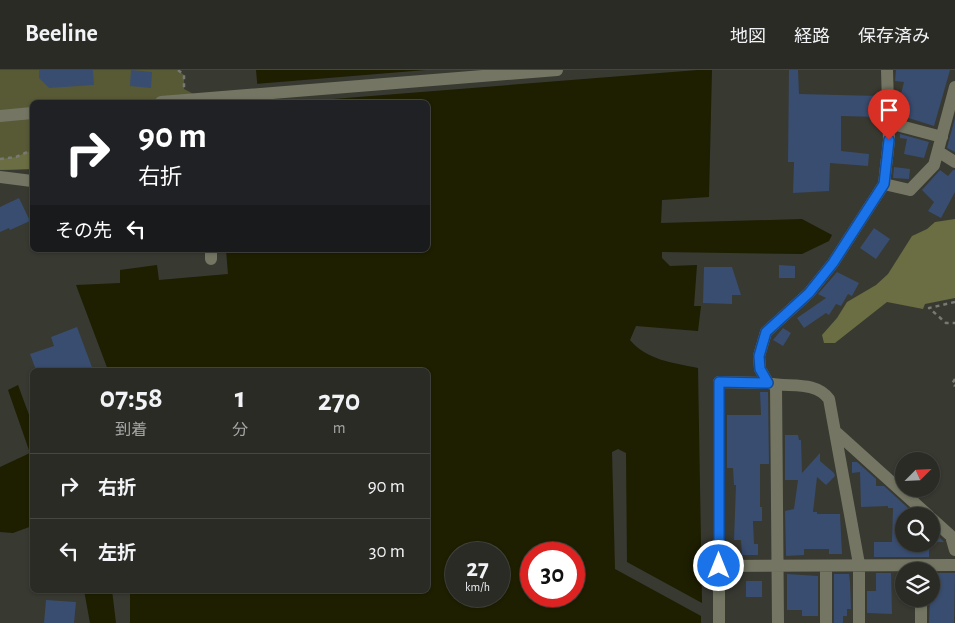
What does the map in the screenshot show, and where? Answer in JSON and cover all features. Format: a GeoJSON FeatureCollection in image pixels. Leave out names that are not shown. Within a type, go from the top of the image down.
{"type":"FeatureCollection","features":[{"type":"Feature","properties":{"kind":"street"},"geometry":{"type":"LineString","coordinates":[[186,100],[558,70]]}},
{"type":"Feature","properties":{"kind":"street"},"geometry":{"type":"LineString","coordinates":[[778,623],[772,384],[760,369],[759,356],[766,332],[809,293],[833,263],[884,184],[888,158],[889,123],[887,70]]}},
{"type":"Feature","properties":{"kind":"street"},"geometry":{"type":"LineString","coordinates":[[884,184],[910,190],[934,165],[955,87]]}},
{"type":"Feature","properties":{"kind":"street"},"geometry":{"type":"LineString","coordinates":[[0,116],[30,113]]}},
{"type":"Feature","properties":{"kind":"street"},"geometry":{"type":"LineString","coordinates":[[889,123],[942,137]]}},
{"type":"Feature","properties":{"kind":"street"},"geometry":{"type":"LineString","coordinates":[[939,152],[955,162]]}},
{"type":"Feature","properties":{"kind":"street"},"geometry":{"type":"LineString","coordinates":[[0,177],[30,181]]}},
{"type":"Feature","properties":{"kind":"street"},"geometry":{"type":"LineString","coordinates":[[719,623],[719,382],[813,387],[825,392],[832,406],[859,564],[859,623]]}},
{"type":"Feature","properties":{"kind":"street"},"geometry":{"type":"LineString","coordinates":[[837,433],[919,507]]}},
{"type":"Feature","properties":{"kind":"street"},"geometry":{"type":"LineString","coordinates":[[940,526],[951,536],[955,550]]}},
{"type":"Feature","properties":{"kind":"street"},"geometry":{"type":"LineString","coordinates":[[719,566],[826,566],[859,564],[895,566]]}},
{"type":"Feature","properties":{"kind":"street"},"geometry":{"type":"LineString","coordinates":[[940,566],[955,565]]}},
{"type":"Feature","properties":{"kind":"street"},"geometry":{"type":"LineString","coordinates":[[826,566],[826,623]]}},
{"type":"Feature","properties":{"kind":"street"},"geometry":{"type":"LineString","coordinates":[[921,607],[921,623]]}},
{"type":"Feature","properties":{"kind":"path"},"geometry":{"type":"LineString","coordinates":[[178,70],[184,75],[184,89]]}},
{"type":"Feature","properties":{"kind":"path"},"geometry":{"type":"LineString","coordinates":[[0,159],[16,157],[30,151]]}},
{"type":"Feature","properties":{"kind":"path"},"geometry":{"type":"LineString","coordinates":[[955,302],[947,306],[929,308],[946,323],[955,323]]}},
{"type":"Feature","properties":{"kind":"path"},"geometry":{"type":"LineString","coordinates":[[955,379],[952,384],[955,386]]}},
{"type":"Feature","properties":{"kind":"shaded area"},"geometry":{"type":"Polygon","coordinates":[[[0,70],[178,70],[184,75],[184,89],[205,100],[30,100],[30,169],[0,170],[0,70]]]}},
{"type":"Feature","properties":{"kind":"shaded area"},"geometry":{"type":"Polygon","coordinates":[[[256,70],[712,70],[709,197],[662,200],[661,223],[802,219],[832,235],[829,241],[802,254],[662,252],[662,258],[670,266],[697,265],[694,306],[701,306],[698,331],[636,326],[630,340],[644,352],[661,360],[698,368],[702,603],[627,562],[626,453],[618,449],[612,452],[615,569],[701,616],[701,623],[90,623],[85,593],[430,593],[430,368],[107,368],[76,285],[120,283],[120,270],[157,265],[159,280],[228,274],[226,252],[430,252],[430,100],[246,100],[258,92],[256,70]]]}},
{"type":"Feature","properties":{"kind":"shaded area"},"geometry":{"type":"Polygon","coordinates":[[[30,151],[30,169],[0,170],[0,159],[16,157],[30,151]]]}},
{"type":"Feature","properties":{"kind":"shaded area"},"geometry":{"type":"Polygon","coordinates":[[[955,219],[955,298],[925,304],[923,309],[887,302],[835,343],[824,343],[822,335],[837,318],[847,302],[876,285],[888,274],[912,236],[927,229],[935,222],[955,219]]]}},
{"type":"Feature","properties":{"kind":"shaded area"},"geometry":{"type":"Polygon","coordinates":[[[18,385],[30,418],[30,453],[8,390],[18,385]]]}},
{"type":"Feature","properties":{"kind":"shaded area"},"geometry":{"type":"Polygon","coordinates":[[[30,453],[30,527],[13,533],[0,532],[0,467],[30,453]]]}},
{"type":"Feature","properties":{"kind":"pier"},"geometry":{"type":"Polygon","coordinates":[[[426,70],[698,70],[320,100],[243,100],[255,90],[255,84],[426,70]]]}},
{"type":"Feature","properties":{"kind":"pier"},"geometry":{"type":"Polygon","coordinates":[[[112,593],[130,593],[130,623],[116,623],[112,593]]]}},
{"type":"Feature","properties":{"kind":"building"},"geometry":{"type":"Polygon","coordinates":[[[39,70],[93,70],[94,85],[49,88],[39,78],[39,70]]]}},
{"type":"Feature","properties":{"kind":"building"},"geometry":{"type":"Polygon","coordinates":[[[131,70],[152,72],[151,88],[130,86],[131,70]]]}},
{"type":"Feature","properties":{"kind":"building"},"geometry":{"type":"Polygon","coordinates":[[[789,70],[798,70],[799,94],[879,96],[879,117],[841,116],[841,151],[869,154],[868,166],[830,163],[829,191],[793,193],[794,162],[788,162],[789,70]]]}},
{"type":"Feature","properties":{"kind":"building"},"geometry":{"type":"Polygon","coordinates":[[[896,70],[950,70],[934,126],[896,114],[904,82],[895,81],[896,70]]]}},
{"type":"Feature","properties":{"kind":"building"},"geometry":{"type":"Polygon","coordinates":[[[955,118],[955,152],[947,148],[955,118]]]}},
{"type":"Feature","properties":{"kind":"building"},"geometry":{"type":"Polygon","coordinates":[[[900,134],[929,142],[924,158],[904,154],[907,139],[900,138],[900,134]]]}},
{"type":"Feature","properties":{"kind":"building"},"geometry":{"type":"Polygon","coordinates":[[[894,167],[910,169],[909,179],[893,178],[894,167]]]}},
{"type":"Feature","properties":{"kind":"building"},"geometry":{"type":"Polygon","coordinates":[[[940,170],[948,176],[955,170],[955,192],[941,218],[928,211],[934,202],[922,190],[940,170]]]}},
{"type":"Feature","properties":{"kind":"building"},"geometry":{"type":"Polygon","coordinates":[[[19,198],[30,221],[10,230],[9,228],[0,232],[0,207],[19,198]]]}},
{"type":"Feature","properties":{"kind":"building"},"geometry":{"type":"Polygon","coordinates":[[[874,228],[890,239],[876,259],[860,248],[874,228]]]}},
{"type":"Feature","properties":{"kind":"building"},"geometry":{"type":"Polygon","coordinates":[[[779,265],[795,266],[795,278],[779,278],[779,265]]]}},
{"type":"Feature","properties":{"kind":"building"},"geometry":{"type":"Polygon","coordinates":[[[704,267],[732,267],[741,295],[732,295],[732,304],[703,303],[704,267]]]}},
{"type":"Feature","properties":{"kind":"building"},"geometry":{"type":"Polygon","coordinates":[[[837,272],[859,283],[852,296],[848,294],[841,306],[836,304],[829,315],[826,313],[804,328],[797,318],[826,298],[818,294],[837,272]]]}},
{"type":"Feature","properties":{"kind":"building"},"geometry":{"type":"Polygon","coordinates":[[[77,327],[92,368],[35,368],[30,354],[54,346],[51,337],[77,327]]]}},
{"type":"Feature","properties":{"kind":"building"},"geometry":{"type":"Polygon","coordinates":[[[783,328],[791,333],[783,346],[773,340],[783,328]]]}},
{"type":"Feature","properties":{"kind":"building"},"geometry":{"type":"Polygon","coordinates":[[[760,392],[768,392],[769,464],[760,464],[760,507],[762,507],[762,521],[753,521],[754,544],[758,544],[758,555],[742,555],[741,540],[734,540],[736,485],[734,485],[733,468],[727,468],[727,415],[761,415],[760,392]]]}},
{"type":"Feature","properties":{"kind":"building"},"geometry":{"type":"Polygon","coordinates":[[[785,435],[798,435],[799,440],[801,440],[802,473],[820,453],[820,461],[834,473],[835,476],[826,485],[817,477],[813,512],[817,512],[817,514],[840,514],[842,554],[829,554],[829,549],[804,549],[804,555],[786,556],[785,511],[794,509],[798,480],[785,480],[785,435]]]}},
{"type":"Feature","properties":{"kind":"building"},"geometry":{"type":"Polygon","coordinates":[[[852,462],[857,462],[876,479],[876,486],[884,486],[907,507],[895,507],[895,552],[929,552],[929,557],[874,557],[874,542],[892,542],[893,508],[888,508],[888,506],[861,507],[860,472],[852,473],[852,462]]]}},
{"type":"Feature","properties":{"kind":"building"},"geometry":{"type":"Polygon","coordinates":[[[876,573],[891,573],[892,614],[867,613],[867,591],[876,591],[876,573]]]}},
{"type":"Feature","properties":{"kind":"building"},"geometry":{"type":"Polygon","coordinates":[[[940,573],[955,573],[954,623],[929,623],[930,607],[940,607],[940,573]]]}},
{"type":"Feature","properties":{"kind":"building"},"geometry":{"type":"Polygon","coordinates":[[[787,574],[818,576],[818,616],[802,616],[802,610],[787,610],[787,574]]]}},
{"type":"Feature","properties":{"kind":"building"},"geometry":{"type":"Polygon","coordinates":[[[834,574],[849,574],[851,609],[847,609],[847,616],[843,616],[843,623],[834,623],[834,574]]]}},
{"type":"Feature","properties":{"kind":"building"},"geometry":{"type":"Polygon","coordinates":[[[746,581],[762,581],[762,597],[746,597],[746,581]]]}},
{"type":"Feature","properties":{"kind":"building"},"geometry":{"type":"Polygon","coordinates":[[[46,600],[76,602],[74,623],[44,623],[46,600]]]}},
{"type":"Feature","properties":{"kind":"route"},"geometry":{"type":"LineString","coordinates":[[719,566],[719,382],[768,383],[760,369],[759,356],[766,332],[809,293],[833,263],[884,184],[889,140]]}}]}
